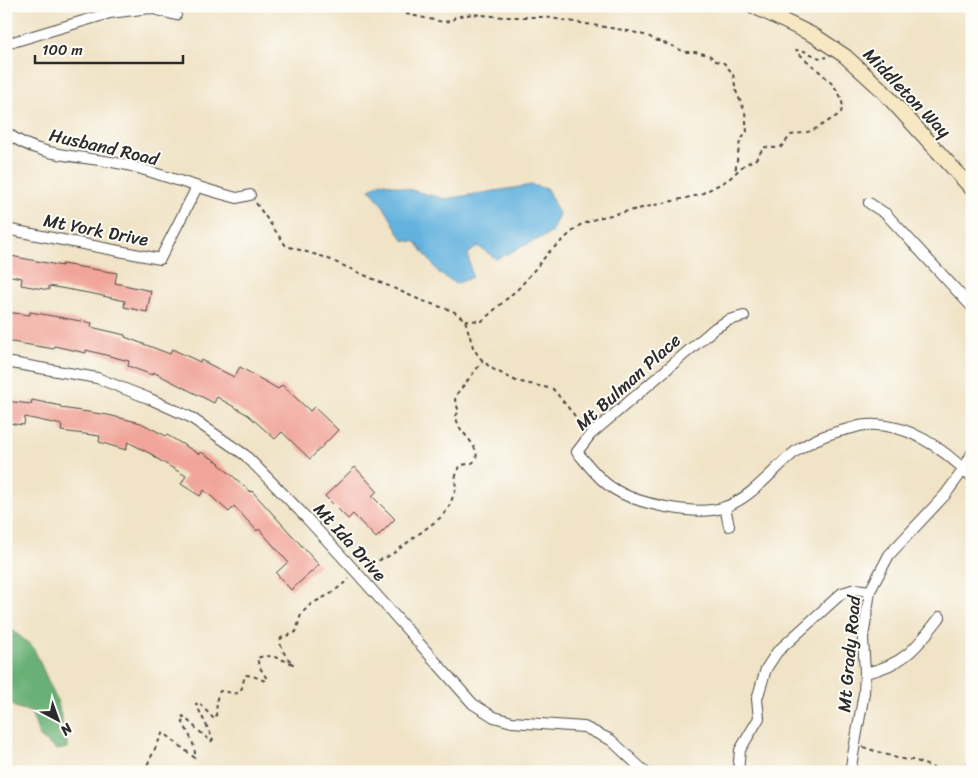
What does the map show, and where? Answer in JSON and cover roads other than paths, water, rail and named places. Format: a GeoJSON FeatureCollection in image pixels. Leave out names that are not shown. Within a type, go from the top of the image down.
{"type":"FeatureCollection","features":[{"type":"Feature","properties":{"kind":"street","name":"Middleton Way"},"geometry":{"type":"LineString","coordinates":[[753,6],[815,36],[836,51],[881,90],[972,189]]}},
{"type":"Feature","properties":{"kind":"street"},"geometry":{"type":"LineString","coordinates":[[6,44],[110,13],[150,8],[176,15]]}},
{"type":"Feature","properties":{"kind":"street","name":"Husband Road"},"geometry":{"type":"LineString","coordinates":[[6,132],[14,138],[45,151],[129,166],[237,198],[250,195]]}},
{"type":"Feature","properties":{"kind":"street","name":"Mt York Drive"},"geometry":{"type":"LineString","coordinates":[[6,229],[160,258],[197,187]]}},
{"type":"Feature","properties":{"kind":"street"},"geometry":{"type":"LineString","coordinates":[[869,203],[886,214],[972,307]]}},
{"type":"Feature","properties":{"kind":"street","name":"Mt Bulman Place"},"geometry":{"type":"LineString","coordinates":[[744,316],[729,320],[715,328],[590,435],[577,452],[610,487],[638,501],[668,508],[711,510],[725,507],[744,496],[796,452],[825,434],[866,425],[892,427],[915,435],[946,452],[972,477]]}},
{"type":"Feature","properties":{"kind":"street","name":"Mt Ida Drive"},"geometry":{"type":"LineString","coordinates":[[6,362],[96,378],[190,417],[245,455],[356,572],[473,704],[494,717],[512,722],[584,727],[611,740],[645,772]]}},
{"type":"Feature","properties":{"kind":"street","name":"Mt Grady Road"},"geometry":{"type":"LineString","coordinates":[[850,772],[864,694],[863,638],[870,591],[890,555],[945,495],[964,469],[972,453]]}},
{"type":"Feature","properties":{"kind":"street"},"geometry":{"type":"LineString","coordinates":[[725,507],[729,526]]}},
{"type":"Feature","properties":{"kind":"street"},"geometry":{"type":"LineString","coordinates":[[738,772],[740,750],[759,718],[757,699],[766,670],[778,652],[842,593],[856,589],[870,591]]}},
{"type":"Feature","properties":{"kind":"street"},"geometry":{"type":"LineString","coordinates":[[865,673],[883,669],[900,661],[918,646],[940,617]]}},
{"type":"Feature","properties":{"kind":"street"},"geometry":{"type":"LineString","coordinates":[[970,772],[972,766]]}},
{"type":"Feature","properties":{"kind":"water"},"geometry":{"type":"Polygon","coordinates":[[[381,182],[445,199],[532,185],[547,189],[559,214],[551,233],[496,259],[478,246],[468,254],[472,277],[456,284],[439,273],[416,242],[403,240],[384,207],[370,189],[381,182]]]}}]}
